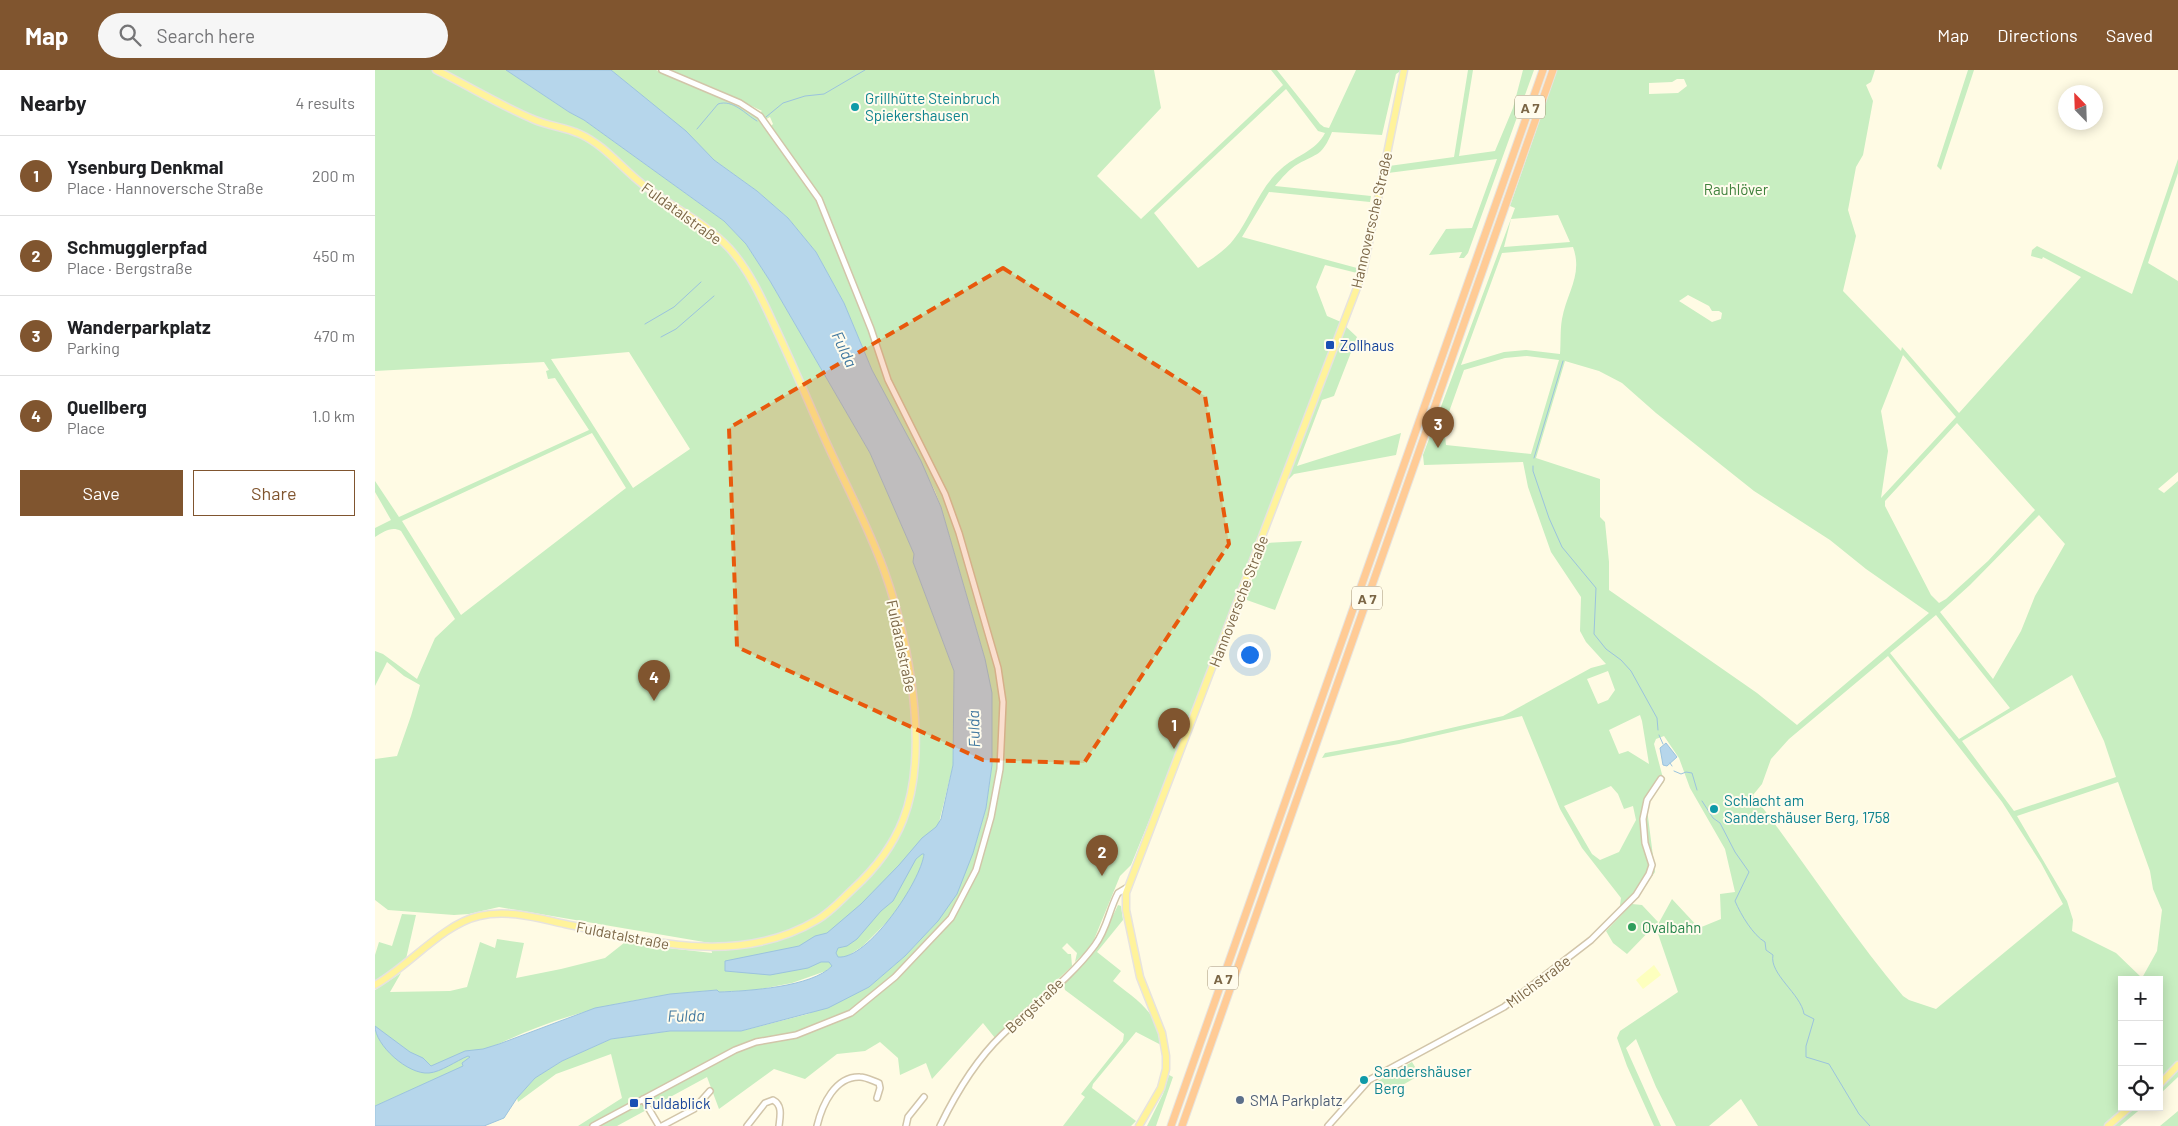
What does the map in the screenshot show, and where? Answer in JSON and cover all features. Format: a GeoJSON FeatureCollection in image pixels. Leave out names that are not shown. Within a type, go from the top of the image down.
{"type":"FeatureCollection","features":[{"type":"Feature","properties":{"kind":"highway","name":"A 7"},"geometry":{"type":"LineString","coordinates":[[1171,1126],[1543,70]]}},
{"type":"Feature","properties":{"kind":"highway","name":"A 7"},"geometry":{"type":"LineString","coordinates":[[1182,1126],[1553,70]]}},
{"type":"Feature","properties":{"kind":"main road","name":"Fuldatalstraße"},"geometry":{"type":"LineString","coordinates":[[375,985],[390,976],[454,927],[472,918],[491,914],[517,914],[697,948],[761,941],[797,930],[833,909],[882,860],[905,816],[914,774],[916,731],[913,700],[899,621],[886,575],[799,378],[741,262],[717,236],[640,183],[612,155],[580,134],[535,120],[436,70]]}},
{"type":"Feature","properties":{"kind":"main road","name":"Hannoversche Straße"},"geometry":{"type":"LineString","coordinates":[[1139,1126],[1161,1088],[1166,1069],[1166,1056],[1162,1033],[1145,992],[1138,968],[1125,910],[1128,888],[1363,272],[1405,70]]}},
{"type":"Feature","properties":{"kind":"main road"},"geometry":{"type":"LineString","coordinates":[[2163,1081],[2178,1065]]}},
{"type":"Feature","properties":{"kind":"main road"},"geometry":{"type":"LineString","coordinates":[[2108,1126],[2126,1111]]}},
{"type":"Feature","properties":{"kind":"street"},"geometry":{"type":"LineString","coordinates":[[593,1126],[735,1050],[757,1042],[796,1035],[851,1013],[895,977],[951,918],[976,870],[991,817],[1000,769],[1003,702],[998,668],[959,533],[945,494],[888,380],[871,329],[819,198],[767,125],[750,109],[719,93],[662,70]]}},
{"type":"Feature","properties":{"kind":"street","name":"Milchstraße"},"geometry":{"type":"LineString","coordinates":[[1328,1126],[1369,1080],[1504,1007],[1579,950],[1636,895],[1649,874],[1652,865],[1645,844],[1643,819],[1647,800],[1661,779]]}},
{"type":"Feature","properties":{"kind":"street","name":"Bergstraße"},"geometry":{"type":"LineString","coordinates":[[941,1126],[955,1096],[995,1043],[1076,967],[1097,943],[1105,929],[1117,893],[1128,888]]}},
{"type":"Feature","properties":{"kind":"street"},"geometry":{"type":"LineString","coordinates":[[817,1126],[825,1100],[845,1080],[861,1077],[879,1082],[880,1088],[877,1098]]}},
{"type":"Feature","properties":{"kind":"street"},"geometry":{"type":"LineString","coordinates":[[643,1099],[660,1126],[695,1109],[710,1090]]}},
{"type":"Feature","properties":{"kind":"street"},"geometry":{"type":"LineString","coordinates":[[906,1126],[908,1117],[924,1097]]}},
{"type":"Feature","properties":{"kind":"street"},"geometry":{"type":"LineString","coordinates":[[747,1126],[769,1100],[777,1102],[779,1107],[779,1126]]}},
{"type":"Feature","properties":{"kind":"highlighted area"},"geometry":{"type":"Polygon","coordinates":[[[1003,268],[1205,396],[1229,544],[1084,763],[983,760],[737,647],[729,428],[1003,268]]]}},
{"type":"Feature","properties":{"kind":"green space"},"geometry":{"type":"Polygon","coordinates":[[[375,70],[506,70],[584,120],[724,221],[746,244],[770,281],[870,453],[914,554],[913,562],[954,671],[953,765],[937,831],[924,854],[921,870],[904,900],[890,919],[863,946],[826,971],[792,983],[756,990],[719,992],[717,990],[635,1000],[557,1020],[482,1050],[467,1059],[462,1064],[463,1067],[375,1106],[375,990],[401,973],[390,992],[450,991],[467,987],[480,942],[495,948],[497,939],[524,943],[516,978],[605,958],[624,943],[712,953],[710,943],[499,907],[469,914],[454,915],[388,910],[375,900],[375,759],[397,756],[420,685],[404,676],[387,662],[375,686],[375,651],[383,654],[417,679],[435,638],[455,619],[401,531],[391,529],[375,537],[375,528],[391,520],[375,492],[375,481],[399,517],[589,430],[555,378],[548,379],[546,371],[549,370],[544,362],[375,371],[375,70]],[[629,352],[551,359],[633,488],[690,449],[629,352]],[[592,433],[402,521],[461,615],[626,488],[592,433]]]}},
{"type":"Feature","properties":{"kind":"green space"},"geometry":{"type":"Polygon","coordinates":[[[611,70],[656,70],[759,113],[762,111],[714,88],[667,70],[1154,70],[1161,108],[1097,176],[1141,219],[1283,85],[1271,70],[1277,70],[1320,124],[1329,128],[1356,70],[1402,70],[1396,74],[1382,135],[1332,132],[1319,153],[1292,168],[1275,186],[1371,196],[1370,202],[1269,192],[1242,237],[1357,268],[1357,273],[1325,265],[1316,287],[1327,316],[1341,322],[1357,337],[1334,396],[1322,400],[1297,466],[1401,433],[1396,455],[1294,474],[1289,479],[1280,480],[1171,767],[1131,865],[1120,876],[1091,947],[1075,962],[1077,953],[1067,943],[1062,948],[1068,954],[1071,954],[1072,966],[995,1038],[983,1023],[932,1079],[926,1063],[900,1075],[898,1058],[880,1042],[865,1051],[837,1054],[805,1079],[774,1069],[719,1109],[707,1077],[617,1126],[578,1126],[622,1098],[611,1054],[556,1074],[518,1102],[517,1098],[535,1078],[562,1061],[611,1039],[670,1031],[741,1031],[808,1014],[869,987],[905,956],[938,921],[973,853],[986,808],[992,765],[985,659],[941,507],[935,491],[872,370],[844,303],[816,252],[788,218],[757,191],[714,160],[685,131],[611,70]],[[1286,89],[1154,213],[1198,268],[1231,243],[1273,177],[1287,164],[1316,145],[1325,133],[1318,131],[1286,89]],[[770,117],[761,122],[781,147],[771,126],[773,124],[770,117]]]}},
{"type":"Feature","properties":{"kind":"green space"},"geometry":{"type":"Polygon","coordinates":[[[1468,70],[1473,70],[1459,156],[1495,151],[1513,108],[1523,70],[1534,70],[1468,253],[1464,258],[1459,258],[1462,252],[1429,255],[1446,229],[1472,228],[1497,159],[1388,173],[1389,166],[1454,157],[1468,70]]]}},
{"type":"Feature","properties":{"kind":"green space","name":"Rauhlöver"},"geometry":{"type":"Polygon","coordinates":[[[1557,70],[1875,70],[1871,82],[1866,85],[1873,101],[1863,155],[1856,167],[1848,210],[1856,236],[1843,291],[1901,351],[1902,347],[1959,413],[2081,277],[2043,257],[2042,259],[2031,256],[2032,250],[2037,246],[2132,294],[2178,159],[2178,173],[2148,263],[2178,281],[2178,472],[2158,489],[2164,493],[2178,481],[2178,1077],[2163,1091],[2163,976],[2143,976],[2157,951],[2162,910],[2153,889],[2150,871],[2118,782],[2017,816],[2067,901],[2073,920],[2072,931],[2116,953],[2140,976],[2118,976],[2118,1111],[2138,1111],[2120,1126],[1758,1126],[1741,1099],[1709,1126],[1676,1126],[1656,1087],[1636,1039],[1626,1048],[1661,1126],[1654,1126],[1627,1066],[1617,1038],[1620,1031],[1678,992],[1656,928],[1672,899],[1699,928],[1721,919],[1720,894],[1735,892],[1725,849],[1690,788],[1679,758],[1664,736],[1656,739],[1654,744],[1664,782],[1651,798],[1647,809],[1655,872],[1637,898],[1624,911],[1620,905],[1621,898],[1582,848],[1560,809],[1522,716],[1399,744],[1322,758],[1325,753],[1399,740],[1503,716],[1591,668],[1606,664],[1586,642],[1580,631],[1581,597],[1551,552],[1528,487],[1523,462],[1424,465],[1423,455],[1515,208],[1510,206],[1557,70]],[[1677,79],[1672,82],[1649,83],[1649,94],[1678,93],[1687,86],[1684,79],[1677,79]],[[1558,215],[1511,219],[1504,247],[1570,242],[1558,215]],[[1573,247],[1502,253],[1461,365],[1504,352],[1526,350],[1560,354],[1562,319],[1575,275],[1576,257],[1573,247]],[[1688,295],[1679,301],[1712,322],[1721,319],[1722,313],[1712,311],[1709,306],[1688,295]],[[1903,355],[1881,411],[1888,451],[1881,498],[1956,417],[1903,355]],[[1527,356],[1505,358],[1464,370],[1444,426],[1446,445],[1531,454],[1559,360],[1527,356]],[[1565,361],[1536,458],[1600,479],[1600,517],[1605,522],[1609,562],[1609,590],[1757,693],[1797,725],[1929,613],[1866,569],[1830,540],[1754,491],[1656,413],[1622,383],[1599,371],[1565,361]],[[1957,423],[1885,501],[1885,506],[1931,595],[1939,603],[1946,599],[1988,561],[2035,510],[1957,423]],[[2039,515],[1970,585],[1940,612],[1993,679],[2021,631],[2035,596],[2065,544],[2039,515]],[[1936,615],[1890,653],[1959,739],[2010,708],[1936,615]],[[1888,656],[1789,739],[1771,759],[1762,784],[1753,795],[1883,972],[1903,996],[1909,1000],[1936,1009],[2063,904],[2041,863],[2002,802],[1888,656]],[[1608,671],[1587,679],[1598,704],[1608,700],[1615,690],[1608,671]],[[2072,675],[1962,741],[2014,811],[2116,777],[2104,741],[2072,675]],[[1640,715],[1609,730],[1619,754],[1628,751],[1649,764],[1640,715]],[[1611,786],[1564,806],[1592,854],[1600,860],[1619,852],[1636,820],[1633,806],[1624,809],[1618,794],[1611,786]]]}},
{"type":"Feature","properties":{"kind":"green space"},"geometry":{"type":"Polygon","coordinates":[[[1968,70],[1974,70],[1941,170],[1937,166],[1968,70]]]}},
{"type":"Feature","properties":{"kind":"green space"},"geometry":{"type":"Polygon","coordinates":[[[1302,541],[1275,610],[1244,599],[1267,543],[1302,541]]]}},
{"type":"Feature","properties":{"kind":"green space","name":"Ovalbahn"},"geometry":{"type":"Polygon","coordinates":[[[1632,904],[1642,905],[1658,922],[1627,954],[1613,943],[1606,931],[1632,904]]]}},
{"type":"Feature","properties":{"kind":"green space"},"geometry":{"type":"Polygon","coordinates":[[[1118,905],[1121,906],[1123,920],[1097,952],[1121,971],[1113,981],[1139,1001],[1151,1015],[1160,1033],[1163,1046],[1136,1032],[1093,1084],[1092,1088],[1136,1121],[1131,1126],[1063,1126],[1085,1097],[1081,1094],[1123,1041],[1124,1034],[1065,990],[1063,981],[1081,965],[1100,943],[1118,905]]]}},
{"type":"Feature","properties":{"kind":"green space"},"geometry":{"type":"Polygon","coordinates":[[[402,914],[416,915],[406,959],[375,981],[375,955],[379,942],[392,946],[402,914]]]}},
{"type":"Feature","properties":{"kind":"green space"},"geometry":{"type":"Polygon","coordinates":[[[1412,1062],[1420,1075],[1385,1095],[1376,1082],[1412,1062]]]}},
{"type":"Feature","properties":{"kind":"green space"},"geometry":{"type":"Polygon","coordinates":[[[1169,1075],[1173,1077],[1156,1126],[1147,1126],[1163,1094],[1169,1075]]]}},
{"type":"Feature","properties":{"kind":"green space"},"geometry":{"type":"Polygon","coordinates":[[[2178,1111],[2178,1126],[2160,1126],[2178,1111]]]}},
{"type":"Feature","properties":{"kind":"sand"},"geometry":{"type":"Polygon","coordinates":[[[1654,965],[1661,975],[1643,989],[1636,980],[1654,965]]]}},
{"type":"Feature","properties":{"kind":"water","name":"Fulda"},"geometry":{"type":"Polygon","coordinates":[[[506,70],[611,70],[686,131],[714,160],[757,191],[788,218],[816,252],[844,303],[872,370],[921,461],[941,507],[985,659],[992,693],[992,765],[986,808],[973,853],[957,894],[938,921],[905,956],[869,987],[828,1008],[741,1031],[670,1031],[611,1039],[562,1061],[535,1078],[517,1098],[504,1118],[484,1126],[375,1126],[375,1106],[463,1066],[462,1063],[470,1057],[468,1056],[434,1072],[421,1072],[403,1064],[387,1050],[376,1034],[375,1026],[410,1052],[423,1058],[431,1066],[465,1051],[483,1049],[499,1044],[595,1008],[670,994],[717,990],[719,992],[779,986],[810,979],[823,973],[832,966],[829,962],[821,962],[808,968],[770,975],[725,971],[725,961],[799,946],[815,936],[827,933],[861,904],[922,838],[936,827],[941,819],[953,765],[954,671],[913,562],[914,554],[870,453],[770,281],[746,244],[724,221],[584,120],[506,70]],[[924,854],[916,859],[893,901],[881,911],[857,939],[847,946],[838,948],[836,953],[838,957],[850,955],[864,946],[878,933],[914,882],[924,854]]]}},
{"type":"Feature","properties":{"kind":"water"},"geometry":{"type":"Polygon","coordinates":[[[1666,743],[1677,757],[1667,766],[1663,765],[1660,748],[1666,743]]]}},
{"type":"Feature","properties":{"kind":"waterway"},"geometry":{"type":"LineString","coordinates":[[766,117],[783,103],[805,96],[824,94],[865,70]]}},
{"type":"Feature","properties":{"kind":"waterway"},"geometry":{"type":"LineString","coordinates":[[697,129],[718,104],[723,103],[734,105],[757,121]]}},
{"type":"Feature","properties":{"kind":"waterway"},"geometry":{"type":"LineString","coordinates":[[645,324],[674,307],[701,282]]}},
{"type":"Feature","properties":{"kind":"waterway"},"geometry":{"type":"LineString","coordinates":[[661,337],[676,329],[714,296]]}},
{"type":"Feature","properties":{"kind":"waterway"},"geometry":{"type":"LineString","coordinates":[[1534,458],[1563,361]]}},
{"type":"Feature","properties":{"kind":"waterway"},"geometry":{"type":"LineString","coordinates":[[1533,466],[1549,518],[1562,547],[1596,588],[1594,634],[1606,649],[1621,660],[1631,671],[1657,718],[1658,730]]}},
{"type":"Feature","properties":{"kind":"waterway"},"geometry":{"type":"LineString","coordinates":[[1659,735],[1663,744]]}},
{"type":"Feature","properties":{"kind":"waterway"},"geometry":{"type":"LineString","coordinates":[[1674,771],[1681,774],[1686,772],[1692,773],[1697,790]]}},
{"type":"Feature","properties":{"kind":"waterway"},"geometry":{"type":"LineString","coordinates":[[1702,801],[1713,818],[1720,823],[1735,852],[1749,872],[1735,901],[1752,930],[1765,942],[1766,950],[1773,955],[1773,962],[1780,977],[1797,999],[1804,1014],[1814,1019],[1806,1046],[1806,1057],[1829,1064],[1859,1114],[1870,1126]]}},
{"type":"Feature","properties":{"kind":"place","name":"Grillhütte Steinbruch Spiekershausen"},"geometry":{"type":"Point","coordinates":[855,107]}},
{"type":"Feature","properties":{"kind":"place","name":"Zollhaus"},"geometry":{"type":"Point","coordinates":[1330,345]}},
{"type":"Feature","properties":{"kind":"place","name":"Wanderparkplatz"},"geometry":{"type":"Point","coordinates":[1438,448]}},
{"type":"Feature","properties":{"kind":"place","name":"Quellberg"},"geometry":{"type":"Point","coordinates":[654,701]}},
{"type":"Feature","properties":{"kind":"place","name":"Ysenburg Denkmal"},"geometry":{"type":"Point","coordinates":[1174,749]}},
{"type":"Feature","properties":{"kind":"place","name":"Schlacht am Sandershäuser Berg, 1758"},"geometry":{"type":"Point","coordinates":[1714,809]}},
{"type":"Feature","properties":{"kind":"place","name":"Schmugglerpfad"},"geometry":{"type":"Point","coordinates":[1102,876]}},
{"type":"Feature","properties":{"kind":"place","name":"Ovalbahn"},"geometry":{"type":"Point","coordinates":[1632,927]}},
{"type":"Feature","properties":{"kind":"place","name":"Sandershäuser Berg"},"geometry":{"type":"Point","coordinates":[1364,1080]}},
{"type":"Feature","properties":{"kind":"place","name":"SMA Parkplatz"},"geometry":{"type":"Point","coordinates":[1240,1100]}},
{"type":"Feature","properties":{"kind":"place","name":"Fuldablick"},"geometry":{"type":"Point","coordinates":[634,1103]}}]}
